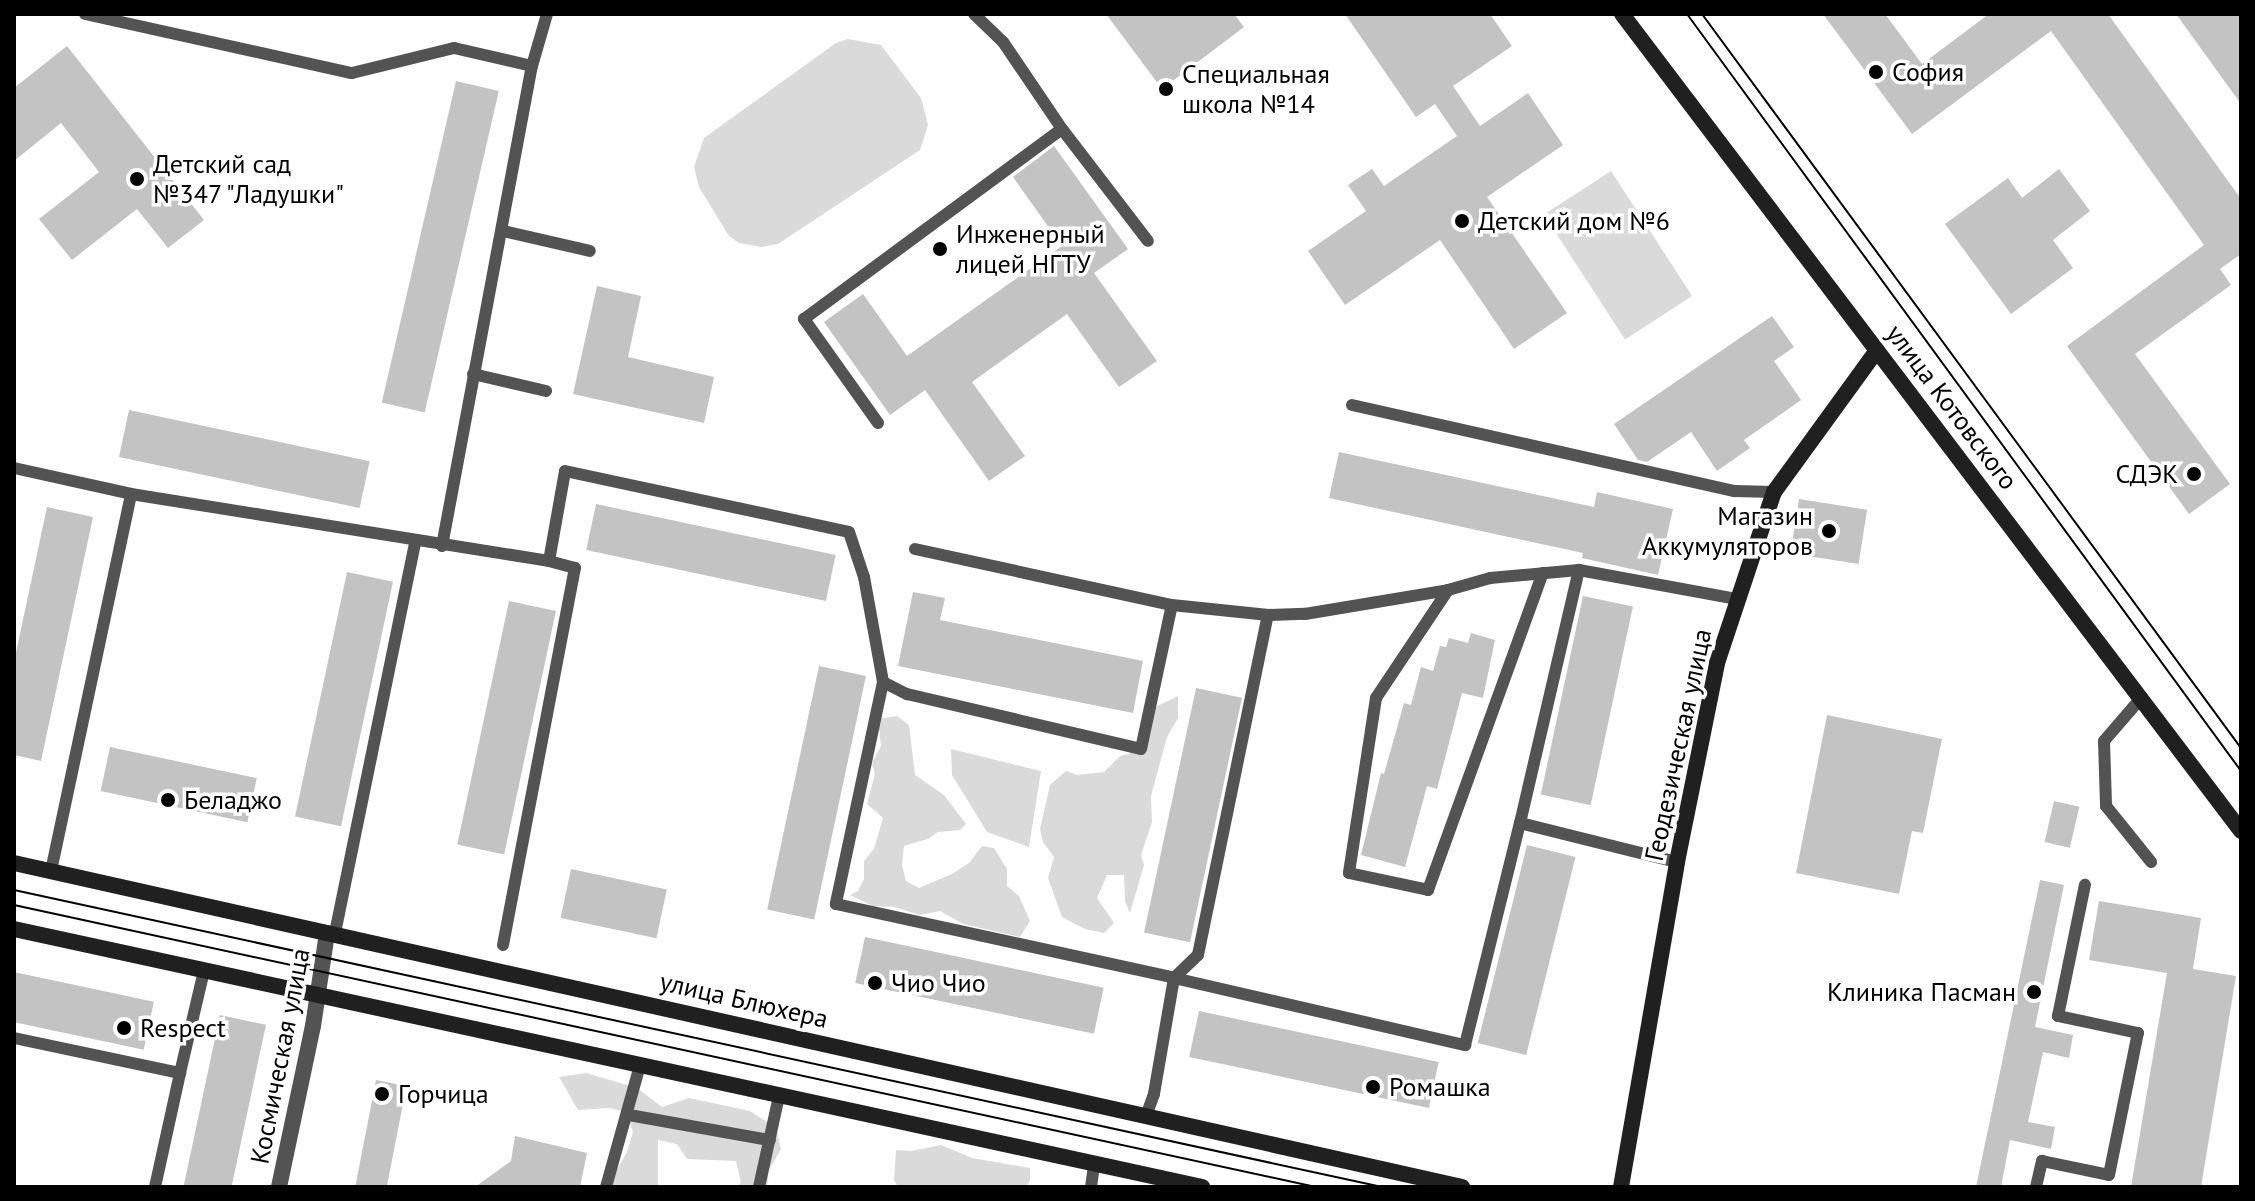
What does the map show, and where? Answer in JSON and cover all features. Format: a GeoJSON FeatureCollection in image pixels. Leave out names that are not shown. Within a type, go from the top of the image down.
{"type":"FeatureCollection","features":[{"type":"Feature","properties":{"kind":"street","name":"улица Котовского"},"geometry":{"type":"LineString","coordinates":[[1622,14],[2241,831]]}},
{"type":"Feature","properties":{"kind":"street","name":"Геодезическая улица"},"geometry":{"type":"LineString","coordinates":[[1621,1187],[1677,862],[1717,663],[1774,492],[1877,350]]}},
{"type":"Feature","properties":{"kind":"street","name":"улица Блюхера"},"geometry":{"type":"LineString","coordinates":[[14,863],[1462,1187]]}},
{"type":"Feature","properties":{"kind":"street"},"geometry":{"type":"LineString","coordinates":[[14,929],[1202,1187]]}},
{"type":"Feature","properties":{"kind":"street","name":"Космическая улица"},"geometry":{"type":"LineString","coordinates":[[279,1187],[331,933]]}},
{"type":"Feature","properties":{"kind":"lane"},"geometry":{"type":"LineString","coordinates":[[85,14],[352,73],[454,48],[532,66]]}},
{"type":"Feature","properties":{"kind":"lane"},"geometry":{"type":"LineString","coordinates":[[442,546],[532,66],[547,14]]}},
{"type":"Feature","properties":{"kind":"lane"},"geometry":{"type":"LineString","coordinates":[[974,14],[1003,42],[1062,129],[1148,241]]}},
{"type":"Feature","properties":{"kind":"lane"},"geometry":{"type":"LineString","coordinates":[[878,423],[804,319],[1062,129]]}},
{"type":"Feature","properties":{"kind":"lane"},"geometry":{"type":"LineString","coordinates":[[503,231],[590,251]]}},
{"type":"Feature","properties":{"kind":"lane"},"geometry":{"type":"LineString","coordinates":[[473,374],[546,391]]}},
{"type":"Feature","properties":{"kind":"lane"},"geometry":{"type":"LineString","coordinates":[[1352,405],[1734,491],[1774,492]]}},
{"type":"Feature","properties":{"kind":"lane"},"geometry":{"type":"LineString","coordinates":[[14,468],[131,494],[415,542],[549,561],[575,568],[503,945]]}},
{"type":"Feature","properties":{"kind":"lane"},"geometry":{"type":"LineString","coordinates":[[549,561],[565,471],[849,532],[864,577],[883,682],[836,904],[1465,1045],[1579,570]]}},
{"type":"Feature","properties":{"kind":"lane"},"geometry":{"type":"LineString","coordinates":[[51,871],[131,494]]}},
{"type":"Feature","properties":{"kind":"lane"},"geometry":{"type":"LineString","coordinates":[[331,933],[415,542]]}},
{"type":"Feature","properties":{"kind":"lane"},"geometry":{"type":"LineString","coordinates":[[915,549],[1172,605],[1268,615],[1305,614],[1448,590],[1490,578],[1579,570],[1737,599]]}},
{"type":"Feature","properties":{"kind":"lane"},"geometry":{"type":"LineString","coordinates":[[1448,590],[1376,698],[1349,873],[1428,890],[1543,573]]}},
{"type":"Feature","properties":{"kind":"lane"},"geometry":{"type":"LineString","coordinates":[[883,682],[907,694],[1141,749],[1172,605]]}},
{"type":"Feature","properties":{"kind":"lane"},"geometry":{"type":"LineString","coordinates":[[1146,1116],[1154,1094],[1174,978],[1198,955],[1268,615]]}},
{"type":"Feature","properties":{"kind":"lane"},"geometry":{"type":"LineString","coordinates":[[2142,697],[2104,741],[2106,806],[2151,862]]}},
{"type":"Feature","properties":{"kind":"lane"},"geometry":{"type":"LineString","coordinates":[[1520,823],[1677,862]]}},
{"type":"Feature","properties":{"kind":"lane"},"geometry":{"type":"LineString","coordinates":[[2036,1187],[2042,1161],[2109,1175],[2138,1033],[2058,1016],[2085,885]]}},
{"type":"Feature","properties":{"kind":"lane"},"geometry":{"type":"LineString","coordinates":[[155,1187],[204,971]]}},
{"type":"Feature","properties":{"kind":"lane"},"geometry":{"type":"LineString","coordinates":[[14,1038],[180,1073]]}},
{"type":"Feature","properties":{"kind":"lane"},"geometry":{"type":"LineString","coordinates":[[606,1187],[629,1115],[640,1065]]}},
{"type":"Feature","properties":{"kind":"lane"},"geometry":{"type":"LineString","coordinates":[[759,1187],[779,1096]]}},
{"type":"Feature","properties":{"kind":"lane"},"geometry":{"type":"LineString","coordinates":[[629,1115],[770,1140]]}},
{"type":"Feature","properties":{"kind":"lane"},"geometry":{"type":"LineString","coordinates":[[1091,1187],[1094,1165]]}},
{"type":"Feature","properties":{"kind":"shaded area"},"geometry":{"type":"Polygon","coordinates":[[[848,39],[881,45],[921,98],[928,125],[920,150],[778,244],[761,247],[739,243],[729,236],[699,187],[694,167],[704,138],[836,43],[848,39]]]}},
{"type":"Feature","properties":{"kind":"shaded area"},"geometry":{"type":"Polygon","coordinates":[[[1611,171],[1692,296],[1625,340],[1544,215],[1611,171]]]}},
{"type":"Feature","properties":{"kind":"shaded area"},"geometry":{"type":"Polygon","coordinates":[[[1178,696],[1178,718],[1167,737],[1151,796],[1152,822],[1141,855],[1144,865],[1130,913],[1125,901],[1124,875],[1107,875],[1097,898],[1114,923],[1104,933],[1085,929],[1062,917],[1048,878],[1054,857],[1043,842],[1040,829],[1050,785],[1066,771],[1077,775],[1104,772],[1120,756],[1131,753],[1140,743],[1151,709],[1178,696]]]}},
{"type":"Feature","properties":{"kind":"shaded area"},"geometry":{"type":"Polygon","coordinates":[[[897,716],[909,725],[915,775],[944,795],[966,824],[960,830],[938,832],[928,839],[904,846],[902,865],[906,881],[919,888],[969,863],[982,846],[994,848],[1007,869],[1007,886],[1019,896],[1030,921],[1020,937],[963,924],[940,911],[920,915],[894,907],[873,906],[850,895],[858,891],[864,879],[864,861],[874,849],[883,818],[867,804],[875,774],[872,763],[881,746],[878,719],[897,716]]]}},
{"type":"Feature","properties":{"kind":"shaded area"},"geometry":{"type":"Polygon","coordinates":[[[951,749],[1041,771],[1029,847],[987,832],[952,775],[951,749]]]}},
{"type":"Feature","properties":{"kind":"shaded area"},"geometry":{"type":"Polygon","coordinates":[[[586,1073],[637,1088],[662,1107],[689,1098],[750,1111],[776,1128],[781,1149],[769,1170],[767,1187],[738,1187],[741,1182],[736,1161],[687,1159],[677,1144],[658,1140],[658,1187],[607,1187],[627,1152],[633,1132],[626,1112],[609,1108],[578,1110],[559,1077],[586,1073]]]}},
{"type":"Feature","properties":{"kind":"shaded area"},"geometry":{"type":"Polygon","coordinates":[[[941,1145],[972,1158],[1030,1168],[1030,1180],[1026,1187],[898,1187],[894,1180],[896,1150],[911,1151],[941,1145]]]}},
{"type":"Feature","properties":{"kind":"building"},"geometry":{"type":"Polygon","coordinates":[[[1106,14],[1234,14],[1244,27],[1162,89],[1106,14]]]}},
{"type":"Feature","properties":{"kind":"building"},"geometry":{"type":"Polygon","coordinates":[[[1345,14],[1490,14],[1512,46],[1453,86],[1480,126],[1528,93],[1563,145],[1487,197],[1567,313],[1514,349],[1440,240],[1345,305],[1308,251],[1366,211],[1348,185],[1372,169],[1384,186],[1457,136],[1435,104],[1416,117],[1345,14]]]}},
{"type":"Feature","properties":{"kind":"building"},"geometry":{"type":"Polygon","coordinates":[[[1823,14],[1885,14],[1922,64],[1989,14],[2108,14],[2241,199],[2241,254],[2220,269],[2231,285],[2135,354],[2230,484],[2189,514],[2067,346],[2204,245],[2051,31],[1912,134],[1823,14]]]}},
{"type":"Feature","properties":{"kind":"building"},"geometry":{"type":"Polygon","coordinates":[[[2176,14],[2241,14],[2241,104],[2176,14]]]}},
{"type":"Feature","properties":{"kind":"building"},"geometry":{"type":"Polygon","coordinates":[[[67,46],[204,220],[168,248],[137,209],[72,260],[39,219],[99,172],[61,123],[14,161],[14,88],[67,46]]]}},
{"type":"Feature","properties":{"kind":"building"},"geometry":{"type":"Polygon","coordinates":[[[456,81],[499,91],[425,412],[382,403],[456,81]]]}},
{"type":"Feature","properties":{"kind":"building","name":"Инженерный лицей НГТУ"},"geometry":{"type":"Polygon","coordinates":[[[1054,146],[1128,249],[1094,273],[1157,361],[1119,387],[1067,314],[972,382],[1025,456],[989,481],[925,390],[890,415],[824,322],[863,294],[907,356],[1062,246],[1013,177],[1054,146]]]}},
{"type":"Feature","properties":{"kind":"building"},"geometry":{"type":"Polygon","coordinates":[[[2059,169],[2090,211],[2053,240],[2073,268],[2011,314],[1945,224],[2008,178],[2022,198],[2059,169]]]}},
{"type":"Feature","properties":{"kind":"building"},"geometry":{"type":"Polygon","coordinates":[[[597,286],[641,296],[628,357],[714,377],[704,423],[573,394],[597,286]]]}},
{"type":"Feature","properties":{"kind":"building"},"geometry":{"type":"Polygon","coordinates":[[[1772,316],[1794,347],[1774,361],[1801,400],[1744,440],[1750,448],[1717,471],[1691,432],[1647,462],[1638,460],[1614,424],[1772,316]]]}},
{"type":"Feature","properties":{"kind":"building"},"geometry":{"type":"Polygon","coordinates":[[[129,410],[370,461],[360,508],[119,457],[129,410]]]}},
{"type":"Feature","properties":{"kind":"building"},"geometry":{"type":"Polygon","coordinates":[[[1339,452],[1594,507],[1597,492],[1673,509],[1658,575],[1582,558],[1583,553],[1329,498],[1339,452]]]}},
{"type":"Feature","properties":{"kind":"building","name":"Магазин Аккумуляторов"},"geometry":{"type":"Polygon","coordinates":[[[1799,499],[1867,510],[1859,564],[1790,553],[1799,499]]]}},
{"type":"Feature","properties":{"kind":"building"},"geometry":{"type":"Polygon","coordinates":[[[596,504],[836,555],[826,601],[586,550],[596,504]]]}},
{"type":"Feature","properties":{"kind":"building"},"geometry":{"type":"Polygon","coordinates":[[[47,507],[93,517],[41,761],[14,755],[14,662],[47,507]]]}},
{"type":"Feature","properties":{"kind":"building"},"geometry":{"type":"Polygon","coordinates":[[[347,572],[393,582],[341,826],[295,817],[347,572]]]}},
{"type":"Feature","properties":{"kind":"building"},"geometry":{"type":"Polygon","coordinates":[[[913,592],[945,598],[940,620],[1143,661],[1133,713],[898,666],[913,592]]]}},
{"type":"Feature","properties":{"kind":"building"},"geometry":{"type":"Polygon","coordinates":[[[1583,596],[1633,607],[1591,805],[1541,795],[1583,596]]]}},
{"type":"Feature","properties":{"kind":"building"},"geometry":{"type":"Polygon","coordinates":[[[509,601],[556,611],[504,855],[457,845],[509,601]]]}},
{"type":"Feature","properties":{"kind":"building"},"geometry":{"type":"Polygon","coordinates":[[[1471,633],[1495,640],[1483,698],[1462,693],[1437,789],[1427,786],[1405,867],[1361,855],[1381,773],[1384,774],[1404,703],[1411,705],[1421,667],[1433,671],[1440,646],[1446,647],[1449,638],[1468,643],[1471,633]]]}},
{"type":"Feature","properties":{"kind":"building"},"geometry":{"type":"Polygon","coordinates":[[[819,666],[866,676],[814,920],[767,910],[819,666]]]}},
{"type":"Feature","properties":{"kind":"building"},"geometry":{"type":"Polygon","coordinates":[[[1196,688],[1242,698],[1190,942],[1144,933],[1196,688]]]}},
{"type":"Feature","properties":{"kind":"building"},"geometry":{"type":"Polygon","coordinates":[[[1827,715],[1942,739],[1923,833],[1912,831],[1899,894],[1796,873],[1827,715]]]}},
{"type":"Feature","properties":{"kind":"building"},"geometry":{"type":"Polygon","coordinates":[[[110,747],[257,778],[247,822],[101,791],[110,747]]]}},
{"type":"Feature","properties":{"kind":"building"},"geometry":{"type":"Polygon","coordinates":[[[2054,801],[2079,807],[2070,848],[2045,842],[2054,801]]]}},
{"type":"Feature","properties":{"kind":"building"},"geometry":{"type":"Polygon","coordinates":[[[1527,845],[1576,857],[1526,1055],[1478,1043],[1527,845]]]}},
{"type":"Feature","properties":{"kind":"building"},"geometry":{"type":"Polygon","coordinates":[[[571,869],[667,889],[656,938],[561,918],[571,869]]]}},
{"type":"Feature","properties":{"kind":"building"},"geometry":{"type":"Polygon","coordinates":[[[2040,880],[2064,885],[2035,1027],[2073,1035],[2069,1058],[2043,1052],[2028,1122],[2055,1127],[2051,1149],[2010,1140],[2001,1187],[1976,1187],[2040,880]]]}},
{"type":"Feature","properties":{"kind":"building"},"geometry":{"type":"Polygon","coordinates":[[[2099,901],[2201,918],[2193,969],[2236,976],[2201,1187],[2131,1187],[2167,973],[2089,960],[2099,901]]]}},
{"type":"Feature","properties":{"kind":"building"},"geometry":{"type":"Polygon","coordinates":[[[865,937],[1104,988],[1094,1034],[855,983],[865,937]]]}},
{"type":"Feature","properties":{"kind":"building"},"geometry":{"type":"Polygon","coordinates":[[[14,972],[154,1002],[144,1050],[14,1022],[14,972]]]}},
{"type":"Feature","properties":{"kind":"building"},"geometry":{"type":"Polygon","coordinates":[[[1199,1011],[1439,1062],[1429,1108],[1189,1057],[1199,1011]]]}},
{"type":"Feature","properties":{"kind":"building"},"geometry":{"type":"Polygon","coordinates":[[[220,1015],[266,1025],[231,1187],[183,1187],[220,1015]]]}},
{"type":"Feature","properties":{"kind":"building"},"geometry":{"type":"Polygon","coordinates":[[[376,1080],[406,1086],[387,1187],[355,1187],[376,1080]]]}},
{"type":"Feature","properties":{"kind":"building"},"geometry":{"type":"Polygon","coordinates":[[[515,1136],[587,1153],[580,1187],[475,1187],[511,1161],[515,1136]]]}},
{"type":"Feature","properties":{"kind":"tram line"},"geometry":{"type":"LineString","coordinates":[[1687,14],[2241,771]]}},
{"type":"Feature","properties":{"kind":"tram line"},"geometry":{"type":"LineString","coordinates":[[1702,14],[2241,748]]}},
{"type":"Feature","properties":{"kind":"tram line"},"geometry":{"type":"LineString","coordinates":[[14,890],[1382,1187]]}},
{"type":"Feature","properties":{"kind":"tram line"},"geometry":{"type":"LineString","coordinates":[[14,905],[1316,1187]]}},
{"type":"Feature","properties":{"kind":"place","name":"София"},"geometry":{"type":"Point","coordinates":[1876,72]}},
{"type":"Feature","properties":{"kind":"place","name":"Специальная школа №14"},"geometry":{"type":"Point","coordinates":[1166,89]}},
{"type":"Feature","properties":{"kind":"place","name":"Детский сад №347 \"Ладушки\""},"geometry":{"type":"Point","coordinates":[137,179]}},
{"type":"Feature","properties":{"kind":"place","name":"Детский дом №6"},"geometry":{"type":"Point","coordinates":[1462,221]}},
{"type":"Feature","properties":{"kind":"place","name":"Инженерный лицей НГТУ"},"geometry":{"type":"Point","coordinates":[940,249]}},
{"type":"Feature","properties":{"kind":"place","name":"СДЭК"},"geometry":{"type":"Point","coordinates":[2194,474]}},
{"type":"Feature","properties":{"kind":"place","name":"Магазин Аккумуляторов"},"geometry":{"type":"Point","coordinates":[1829,531]}},
{"type":"Feature","properties":{"kind":"place","name":"Беладжо"},"geometry":{"type":"Point","coordinates":[168,800]}},
{"type":"Feature","properties":{"kind":"place","name":"Чио Чио"},"geometry":{"type":"Point","coordinates":[875,983]}},
{"type":"Feature","properties":{"kind":"place","name":"Клиника Пасман"},"geometry":{"type":"Point","coordinates":[2034,992]}},
{"type":"Feature","properties":{"kind":"place","name":"Respect"},"geometry":{"type":"Point","coordinates":[124,1028]}},
{"type":"Feature","properties":{"kind":"place","name":"Ромашка"},"geometry":{"type":"Point","coordinates":[1373,1087]}},
{"type":"Feature","properties":{"kind":"place","name":"Горчица"},"geometry":{"type":"Point","coordinates":[382,1094]}}]}
